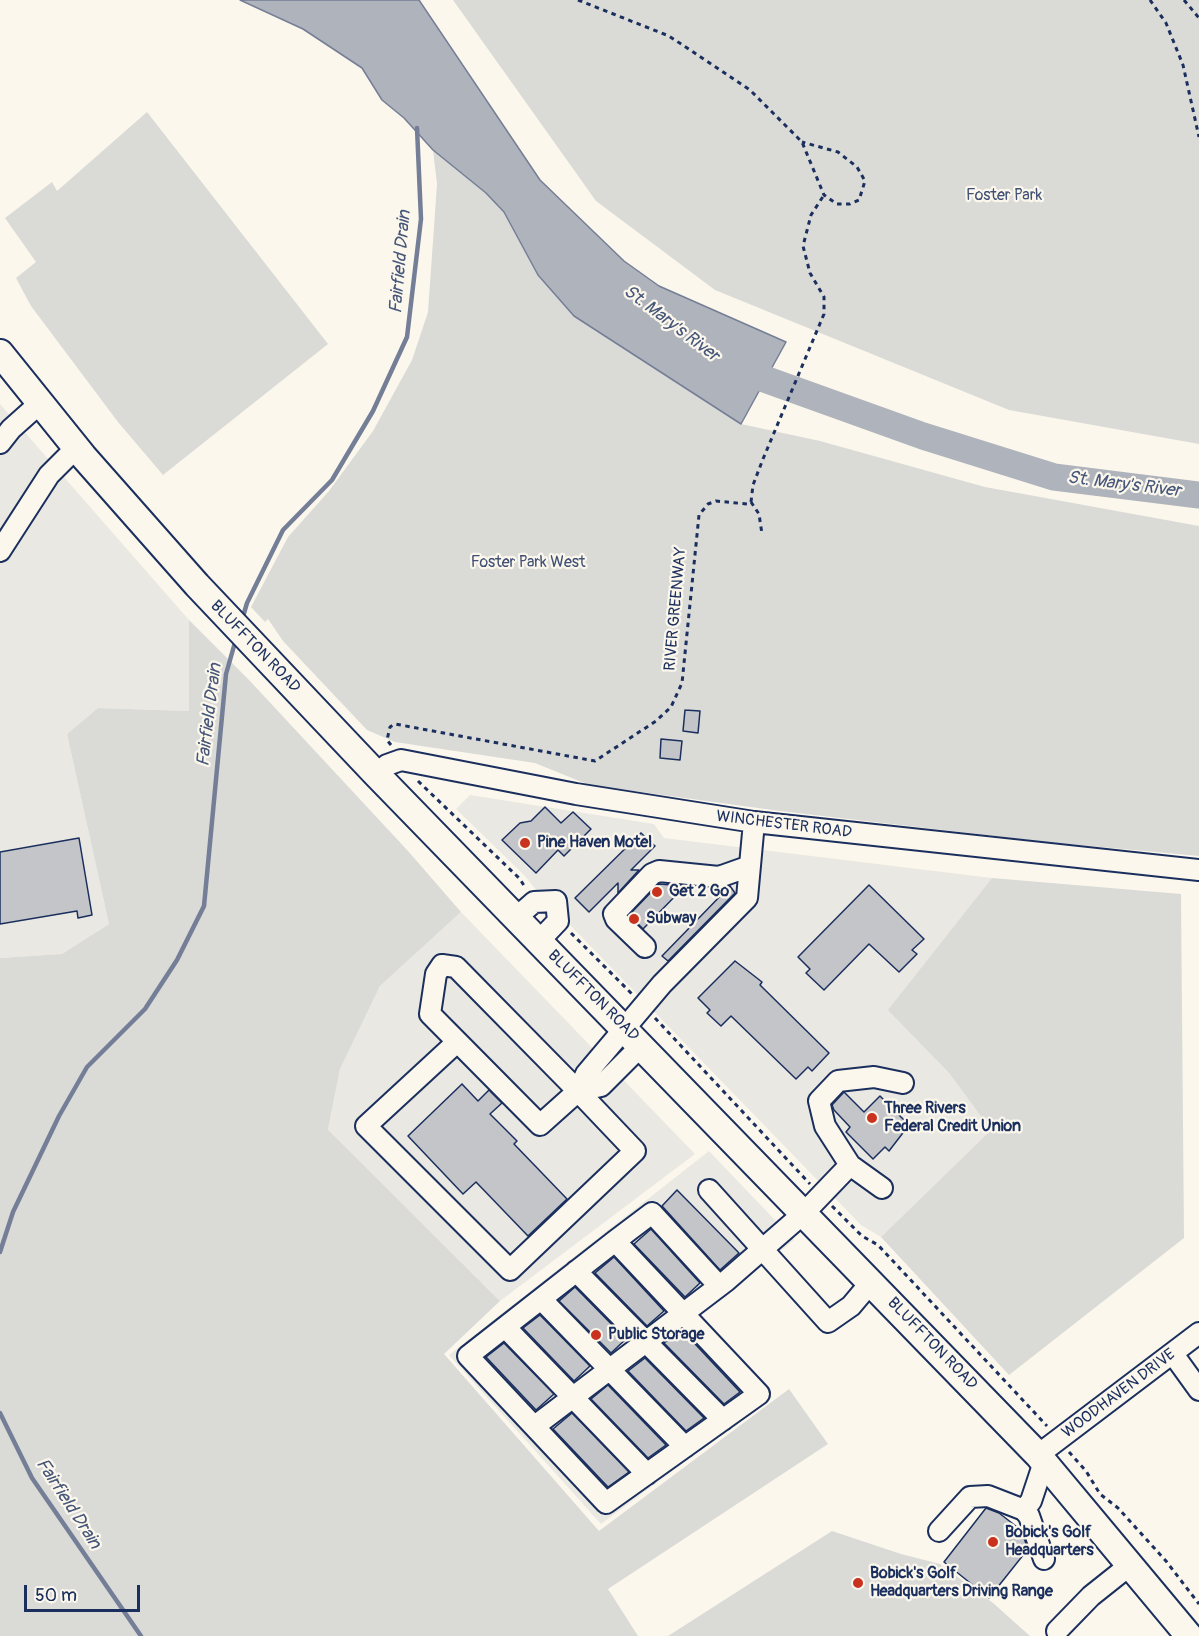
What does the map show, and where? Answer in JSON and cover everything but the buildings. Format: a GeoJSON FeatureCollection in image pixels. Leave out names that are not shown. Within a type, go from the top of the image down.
{"type":"FeatureCollection","features":[{"type":"Feature","properties":{"kind":"main road","name":"BLUFFTON ROAD"},"geometry":{"type":"LineString","coordinates":[[2,358],[76,448],[197,585],[269,662],[872,1281],[1041,1458],[1189,1636]]}},
{"type":"Feature","properties":{"kind":"street"},"geometry":{"type":"LineString","coordinates":[[0,443],[11,429],[39,404]]}},
{"type":"Feature","properties":{"kind":"street"},"geometry":{"type":"LineString","coordinates":[[0,551],[49,475],[76,448]]}},
{"type":"Feature","properties":{"kind":"street","name":"WINCHESTER ROAD"},"geometry":{"type":"LineString","coordinates":[[376,774],[387,765],[400,760],[576,794],[754,822],[1199,870]]}},
{"type":"Feature","properties":{"kind":"street"},"geometry":{"type":"LineString","coordinates":[[457,1042],[366,1126],[510,1270],[635,1151],[578,1091],[456,968],[442,965],[436,974],[430,1014],[540,1125],[578,1091],[586,1074],[634,1037],[657,978],[747,898],[754,822]]}},
{"type":"Feature","properties":{"kind":"street"},"geometry":{"type":"LineString","coordinates":[[601,921],[651,866],[657,863],[677,864]]}},
{"type":"Feature","properties":{"kind":"street"},"geometry":{"type":"LineString","coordinates":[[645,947],[616,919],[614,914],[652,874],[659,871],[719,877],[750,866]]}},
{"type":"Feature","properties":{"kind":"street"},"geometry":{"type":"LineString","coordinates":[[517,917],[534,902],[556,900],[558,921],[539,941]]}},
{"type":"Feature","properties":{"kind":"street"},"geometry":{"type":"LineString","coordinates":[[882,1188],[850,1165],[825,1126],[819,1101],[838,1081],[874,1077],[903,1083]]}},
{"type":"Feature","properties":{"kind":"street"},"geometry":{"type":"LineString","coordinates":[[535,1426],[719,1286],[804,1213],[850,1165]]}},
{"type":"Feature","properties":{"kind":"street"},"geometry":{"type":"LineString","coordinates":[[709,1190],[760,1250],[828,1322],[850,1305],[872,1281]]}},
{"type":"Feature","properties":{"kind":"street"},"geometry":{"type":"LineString","coordinates":[[615,1242],[759,1394],[606,1503],[468,1356],[651,1213],[719,1286]]}},
{"type":"Feature","properties":{"kind":"street"},"geometry":{"type":"LineString","coordinates":[[576,1271],[723,1420]]}},
{"type":"Feature","properties":{"kind":"street"},"geometry":{"type":"LineString","coordinates":[[541,1299],[686,1447]]}},
{"type":"Feature","properties":{"kind":"street"},"geometry":{"type":"LineString","coordinates":[[506,1327],[647,1474]]}},
{"type":"Feature","properties":{"kind":"street","name":"WOODHAVEN DRIVE"},"geometry":{"type":"LineString","coordinates":[[1041,1458],[1199,1333]]}},
{"type":"Feature","properties":{"kind":"street"},"geometry":{"type":"LineString","coordinates":[[1173,1354],[1199,1390]]}},
{"type":"Feature","properties":{"kind":"street"},"geometry":{"type":"LineString","coordinates":[[1024,1510],[1031,1501],[1041,1458]]}},
{"type":"Feature","properties":{"kind":"street"},"geometry":{"type":"LineString","coordinates":[[939,1531],[964,1502],[975,1496],[988,1496],[1024,1510],[1029,1516],[1044,1559]]}},
{"type":"Feature","properties":{"kind":"street"},"geometry":{"type":"LineString","coordinates":[[1057,1631],[1091,1596],[1130,1565]]}},
{"type":"Feature","properties":{"kind":"path"},"geometry":{"type":"LineString","coordinates":[[578,0],[669,36],[750,90],[802,142],[824,195],[837,204],[849,204],[859,200],[865,181],[857,167],[838,152],[802,142]]}},
{"type":"Feature","properties":{"kind":"path"},"geometry":{"type":"LineString","coordinates":[[1150,0],[1166,23],[1183,65],[1199,137]]}},
{"type":"Feature","properties":{"kind":"path"},"geometry":{"type":"LineString","coordinates":[[1184,0],[1199,18]]}},
{"type":"Feature","properties":{"kind":"path"},"geometry":{"type":"LineString","coordinates":[[762,534],[759,514],[751,502],[753,485],[824,314],[824,297],[810,273],[803,246],[811,215],[824,195]]}},
{"type":"Feature","properties":{"kind":"path","name":"RIVER GREENWAY"},"geometry":{"type":"LineString","coordinates":[[387,740],[390,727],[395,724],[587,760],[603,758],[656,721],[671,707],[678,694],[682,683],[699,514],[708,504],[716,501],[747,504],[751,502]]}},
{"type":"Feature","properties":{"kind":"shaded area"},"geometry":{"type":"Polygon","coordinates":[[[0,404],[189,620],[190,711],[98,708],[67,734],[109,924],[62,954],[0,958],[0,404]]]}},
{"type":"Feature","properties":{"kind":"shaded area"},"geometry":{"type":"Polygon","coordinates":[[[470,795],[654,824],[664,838],[992,878],[889,1010],[949,1073],[991,1130],[881,1237],[861,1225],[524,875],[456,809],[470,795]]]}},
{"type":"Feature","properties":{"kind":"shaded area"},"geometry":{"type":"Polygon","coordinates":[[[461,912],[695,1154],[500,1301],[328,1131],[340,1069],[380,986],[461,912]]]}},
{"type":"Feature","properties":{"kind":"shaded area","name":"Public Storage"},"geometry":{"type":"Polygon","coordinates":[[[709,1151],[794,1240],[700,1315],[772,1397],[601,1524],[449,1355],[709,1151]]]}},
{"type":"Feature","properties":{"kind":"green space","name":"Foster Park"},"geometry":{"type":"Polygon","coordinates":[[[453,0],[1199,0],[1199,444],[1009,410],[715,290],[596,201],[453,0]]]}},
{"type":"Feature","properties":{"kind":"green space"},"geometry":{"type":"Polygon","coordinates":[[[147,112],[328,344],[163,475],[118,422],[31,306],[16,278],[36,262],[5,218],[52,182],[57,191],[147,112]]]}},
{"type":"Feature","properties":{"kind":"green space","name":"Foster Park West"},"geometry":{"type":"Polygon","coordinates":[[[433,150],[486,193],[504,212],[538,275],[574,316],[741,424],[820,441],[985,487],[1199,526],[1199,856],[1046,842],[780,811],[589,785],[535,763],[395,742],[367,730],[283,641],[268,619],[265,622],[251,607],[288,537],[329,491],[373,431],[412,360],[428,312],[437,184],[433,150]]]}},
{"type":"Feature","properties":{"kind":"green space"},"geometry":{"type":"Polygon","coordinates":[[[189,620],[250,681],[408,851],[461,912],[380,986],[340,1069],[328,1130],[500,1301],[444,1354],[599,1531],[789,1389],[828,1444],[608,1589],[638,1636],[0,1636],[0,958],[62,954],[109,924],[67,734],[98,708],[189,711],[189,620]]]}},
{"type":"Feature","properties":{"kind":"green space"},"geometry":{"type":"Polygon","coordinates":[[[992,878],[1181,894],[1184,1238],[1009,1375],[881,1237],[991,1130],[949,1073],[888,1010],[992,878]]]}},
{"type":"Feature","properties":{"kind":"green space","name":"Bobick's Golf Headquarters Driving Range"},"geometry":{"type":"Polygon","coordinates":[[[832,1531],[901,1554],[940,1564],[993,1603],[1030,1636],[668,1636],[832,1531]]]}},
{"type":"Feature","properties":{"kind":"water"},"geometry":{"type":"Polygon","coordinates":[[[240,0],[419,0],[540,180],[624,261],[659,286],[786,342],[741,424],[574,316],[538,275],[504,212],[486,193],[433,150],[404,118],[382,100],[362,68],[303,29],[240,0]]]}},
{"type":"Feature","properties":{"kind":"waterway","name":"Fairfield Drain"},"geometry":{"type":"LineString","coordinates":[[242,620],[247,603],[283,530],[332,480],[373,411],[407,337],[421,219],[417,128]]}},
{"type":"Feature","properties":{"kind":"waterway","name":"St. Mary's River"},"geometry":{"type":"LineString","coordinates":[[731,367],[923,436],[1054,477],[1199,495]]}},
{"type":"Feature","properties":{"kind":"waterway","name":"Fairfield Drain"},"geometry":{"type":"LineString","coordinates":[[0,1252],[13,1212],[59,1116],[87,1067],[145,1009],[177,960],[204,906],[226,674],[236,639]]}},
{"type":"Feature","properties":{"kind":"waterway","name":"Fairfield Drain"},"geometry":{"type":"LineString","coordinates":[[0,1413],[32,1478],[141,1636]]}},
{"type":"Feature","properties":{"kind":"place","name":"Pine Haven Motel"},"geometry":{"type":"Point","coordinates":[525,843]}},
{"type":"Feature","properties":{"kind":"place","name":"Get 2 Go"},"geometry":{"type":"Point","coordinates":[657,892]}},
{"type":"Feature","properties":{"kind":"place","name":"Subway"},"geometry":{"type":"Point","coordinates":[634,919]}},
{"type":"Feature","properties":{"kind":"place","name":"Three Rivers Federal Credit Union"},"geometry":{"type":"Point","coordinates":[872,1118]}},
{"type":"Feature","properties":{"kind":"place","name":"Public Storage"},"geometry":{"type":"Point","coordinates":[596,1335]}},
{"type":"Feature","properties":{"kind":"place","name":"Bobick's Golf Headquarters"},"geometry":{"type":"Point","coordinates":[993,1542]}},
{"type":"Feature","properties":{"kind":"place","name":"Bobick's Golf Headquarters Driving Range"},"geometry":{"type":"Point","coordinates":[858,1583]}}]}
